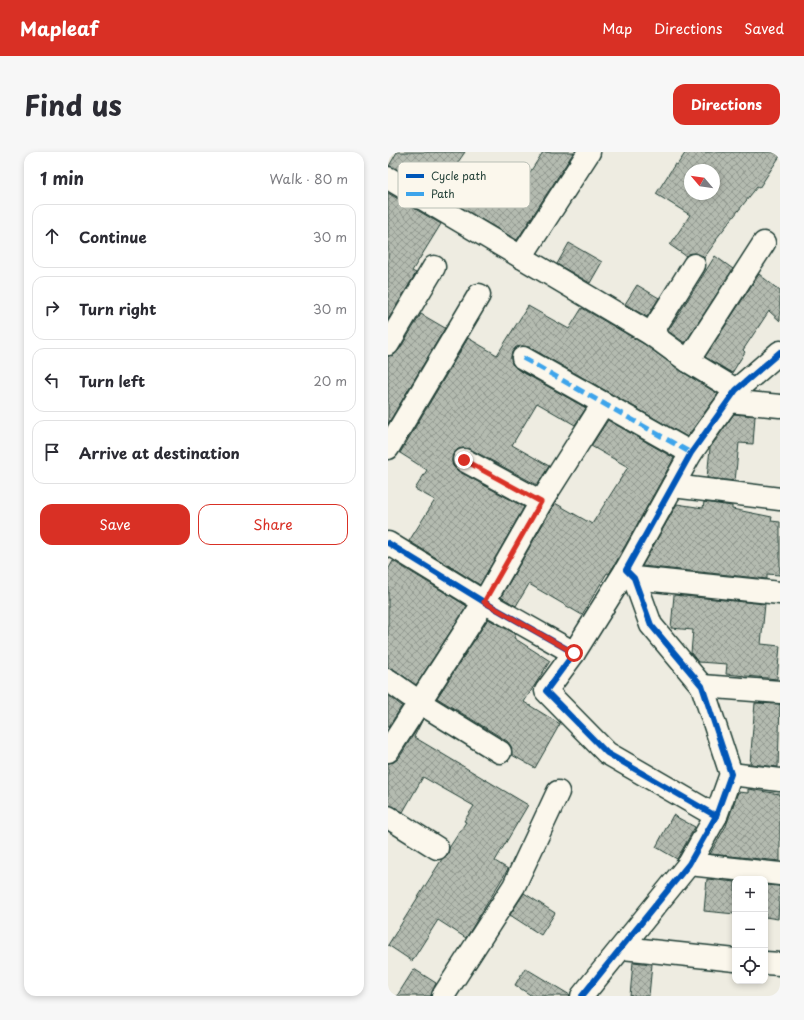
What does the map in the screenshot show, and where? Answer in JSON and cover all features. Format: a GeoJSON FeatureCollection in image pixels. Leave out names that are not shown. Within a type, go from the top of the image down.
{"type":"FeatureCollection","features":[{"type":"Feature","properties":{"kind":"street"},"geometry":{"type":"LineString","coordinates":[[521,257],[589,152]]}},
{"type":"Feature","properties":{"kind":"street"},"geometry":{"type":"LineString","coordinates":[[388,178],[398,184]]}},
{"type":"Feature","properties":{"kind":"street"},"geometry":{"type":"LineString","coordinates":[[439,208],[652,334],[732,396],[780,406]]}},
{"type":"Feature","properties":{"kind":"street"},"geometry":{"type":"LineString","coordinates":[[688,361],[764,244]]}},
{"type":"Feature","properties":{"kind":"street"},"geometry":{"type":"LineString","coordinates":[[652,334],[694,265]]}},
{"type":"Feature","properties":{"kind":"street"},"geometry":{"type":"LineString","coordinates":[[388,344],[434,267]]}},
{"type":"Feature","properties":{"kind":"street"},"geometry":{"type":"LineString","coordinates":[[388,448],[479,295]]}},
{"type":"Feature","properties":{"kind":"street"},"geometry":{"type":"LineString","coordinates":[[716,816],[607,753],[546,691],[630,574],[673,486],[691,453],[732,396],[780,352]]}},
{"type":"Feature","properties":{"kind":"street"},"geometry":{"type":"LineString","coordinates":[[523,358],[691,453]]}},
{"type":"Feature","properties":{"kind":"street"},"geometry":{"type":"LineString","coordinates":[[388,751],[484,602],[541,502],[603,404]]}},
{"type":"Feature","properties":{"kind":"street"},"geometry":{"type":"LineString","coordinates":[[464,460],[541,502]]}},
{"type":"Feature","properties":{"kind":"street"},"geometry":{"type":"LineString","coordinates":[[673,486],[780,499]]}},
{"type":"Feature","properties":{"kind":"street"},"geometry":{"type":"LineString","coordinates":[[388,543],[484,602],[574,653]]}},
{"type":"Feature","properties":{"kind":"street"},"geometry":{"type":"LineString","coordinates":[[630,574],[780,593]]}},
{"type":"Feature","properties":{"kind":"street"},"geometry":{"type":"LineString","coordinates":[[582,996],[623,948],[690,864],[716,816],[731,774],[702,686],[651,625],[630,574]]}},
{"type":"Feature","properties":{"kind":"street"},"geometry":{"type":"LineString","coordinates":[[388,680],[419,702],[500,752]]}},
{"type":"Feature","properties":{"kind":"street"},"geometry":{"type":"LineString","coordinates":[[702,686],[780,692]]}},
{"type":"Feature","properties":{"kind":"street"},"geometry":{"type":"LineString","coordinates":[[731,774],[780,780]]}},
{"type":"Feature","properties":{"kind":"street"},"geometry":{"type":"LineString","coordinates":[[443,996],[514,886],[558,792]]}},
{"type":"Feature","properties":{"kind":"street"},"geometry":{"type":"LineString","coordinates":[[388,817],[437,848]]}},
{"type":"Feature","properties":{"kind":"street"},"geometry":{"type":"LineString","coordinates":[[690,864],[780,874]]}},
{"type":"Feature","properties":{"kind":"street"},"geometry":{"type":"LineString","coordinates":[[623,948],[732,960]]}},
{"type":"Feature","properties":{"kind":"street"},"geometry":{"type":"LineString","coordinates":[[768,963],[780,964]]}},
{"type":"Feature","properties":{"kind":"building"},"geometry":{"type":"Polygon","coordinates":[[[397,152],[465,152],[458,162],[398,162],[398,171],[389,166],[397,152]]]}},
{"type":"Feature","properties":{"kind":"building"},"geometry":{"type":"Polygon","coordinates":[[[543,152],[574,152],[517,240],[462,208],[530,208],[530,172],[543,152]]]}},
{"type":"Feature","properties":{"kind":"building"},"geometry":{"type":"Polygon","coordinates":[[[686,152],[780,152],[780,156],[759,188],[757,187],[716,239],[717,240],[704,258],[695,253],[686,256],[670,245],[690,215],[656,194],[675,164],[677,165],[686,152]]]}},
{"type":"Feature","properties":{"kind":"building"},"geometry":{"type":"Polygon","coordinates":[[[388,193],[398,199],[398,208],[414,208],[441,224],[412,271],[416,273],[388,320],[388,193]]]}},
{"type":"Feature","properties":{"kind":"building"},"geometry":{"type":"Polygon","coordinates":[[[569,243],[602,262],[590,283],[557,264],[569,243]]]}},
{"type":"Feature","properties":{"kind":"building"},"geometry":{"type":"Polygon","coordinates":[[[715,256],[733,269],[685,343],[668,331],[715,256]]]}},
{"type":"Feature","properties":{"kind":"building"},"geometry":{"type":"Polygon","coordinates":[[[759,274],[780,291],[780,321],[769,311],[743,350],[745,352],[732,373],[705,357],[759,274]]]}},
{"type":"Feature","properties":{"kind":"building"},"geometry":{"type":"Polygon","coordinates":[[[637,285],[659,298],[647,317],[625,304],[637,285]]]}},
{"type":"Feature","properties":{"kind":"building"},"geometry":{"type":"Polygon","coordinates":[[[528,306],[569,329],[582,308],[644,344],[681,371],[718,394],[687,437],[529,347],[516,347],[512,352],[511,358],[512,364],[517,369],[586,408],[575,425],[537,403],[512,445],[549,466],[537,485],[470,449],[458,449],[453,454],[453,466],[458,471],[524,507],[480,585],[409,541],[435,500],[415,489],[427,470],[400,453],[468,338],[497,355],[528,306]]]}},
{"type":"Feature","properties":{"kind":"building"},"geometry":{"type":"Polygon","coordinates":[[[421,314],[445,328],[388,424],[388,356],[394,355],[399,350],[421,314]]]}},
{"type":"Feature","properties":{"kind":"building"},"geometry":{"type":"Polygon","coordinates":[[[734,414],[755,416],[753,444],[739,443],[735,481],[707,478],[710,448],[734,414]]]}},
{"type":"Feature","properties":{"kind":"building"},"geometry":{"type":"Polygon","coordinates":[[[608,420],[674,458],[615,564],[609,574],[607,573],[582,615],[529,584],[516,606],[501,597],[555,503],[592,524],[628,467],[591,446],[608,420]]]}},
{"type":"Feature","properties":{"kind":"building"},"geometry":{"type":"Polygon","coordinates":[[[704,502],[732,506],[732,509],[772,517],[771,521],[780,522],[780,575],[767,574],[767,579],[642,566],[677,504],[703,508],[704,502]]]}},
{"type":"Feature","properties":{"kind":"building"},"geometry":{"type":"Polygon","coordinates":[[[393,561],[467,606],[416,685],[395,670],[388,668],[388,570],[393,561]]]}},
{"type":"Feature","properties":{"kind":"building"},"geometry":{"type":"Polygon","coordinates":[[[674,595],[765,604],[761,644],[780,646],[777,679],[726,674],[727,664],[698,662],[691,653],[693,630],[671,628],[674,595]]]}},
{"type":"Feature","properties":{"kind":"building"},"geometry":{"type":"Polygon","coordinates":[[[488,619],[516,634],[514,638],[550,661],[524,702],[560,724],[535,768],[512,755],[511,746],[507,741],[437,698],[488,619]]]}},
{"type":"Feature","properties":{"kind":"building"},"geometry":{"type":"Polygon","coordinates":[[[388,695],[402,706],[388,728],[388,695]]]}},
{"type":"Feature","properties":{"kind":"building"},"geometry":{"type":"Polygon","coordinates":[[[755,703],[780,704],[778,767],[750,764],[755,703]]]}},
{"type":"Feature","properties":{"kind":"building"},"geometry":{"type":"Polygon","coordinates":[[[423,719],[414,737],[528,805],[495,861],[508,869],[466,938],[438,920],[412,961],[388,945],[442,859],[448,854],[449,848],[466,822],[464,821],[474,806],[423,777],[403,812],[388,805],[388,763],[394,762],[399,758],[423,719]]]}},
{"type":"Feature","properties":{"kind":"building"},"geometry":{"type":"Polygon","coordinates":[[[748,789],[780,794],[780,861],[710,854],[726,826],[738,792],[748,793],[748,789]]]}},
{"type":"Feature","properties":{"kind":"building"},"geometry":{"type":"Polygon","coordinates":[[[673,815],[695,827],[677,859],[656,847],[673,815]]]}},
{"type":"Feature","properties":{"kind":"building"},"geometry":{"type":"Polygon","coordinates":[[[707,879],[732,882],[732,914],[704,911],[707,879]]]}},
{"type":"Feature","properties":{"kind":"building"},"geometry":{"type":"Polygon","coordinates":[[[768,885],[780,886],[778,919],[768,917],[768,885]]]}},
{"type":"Feature","properties":{"kind":"building"},"geometry":{"type":"Polygon","coordinates":[[[524,893],[555,913],[541,935],[510,915],[524,893]]]}},
{"type":"Feature","properties":{"kind":"building"},"geometry":{"type":"Polygon","coordinates":[[[633,962],[652,964],[649,996],[630,996],[633,962]]]}},
{"type":"Feature","properties":{"kind":"building"},"geometry":{"type":"Polygon","coordinates":[[[525,968],[570,996],[532,996],[515,985],[525,968]]]}},
{"type":"Feature","properties":{"kind":"building"},"geometry":{"type":"Polygon","coordinates":[[[414,969],[436,983],[431,996],[397,996],[414,969]]]}},
{"type":"Feature","properties":{"kind":"marked path"},"geometry":{"type":"LineString","coordinates":[[523,358],[691,453]]}},
{"type":"Feature","properties":{"kind":"cycle path"},"geometry":{"type":"LineString","coordinates":[[582,996],[689,864],[716,816],[731,774],[702,686],[651,625],[634,578],[626,570],[691,453],[736,390],[780,352]]}},
{"type":"Feature","properties":{"kind":"cycle path"},"geometry":{"type":"LineString","coordinates":[[388,543],[484,602],[574,653],[546,691],[607,753],[716,816]]}},
{"type":"Feature","properties":{"kind":"route"},"geometry":{"type":"LineString","coordinates":[[464,460],[541,502],[484,602],[574,653]]}}]}
